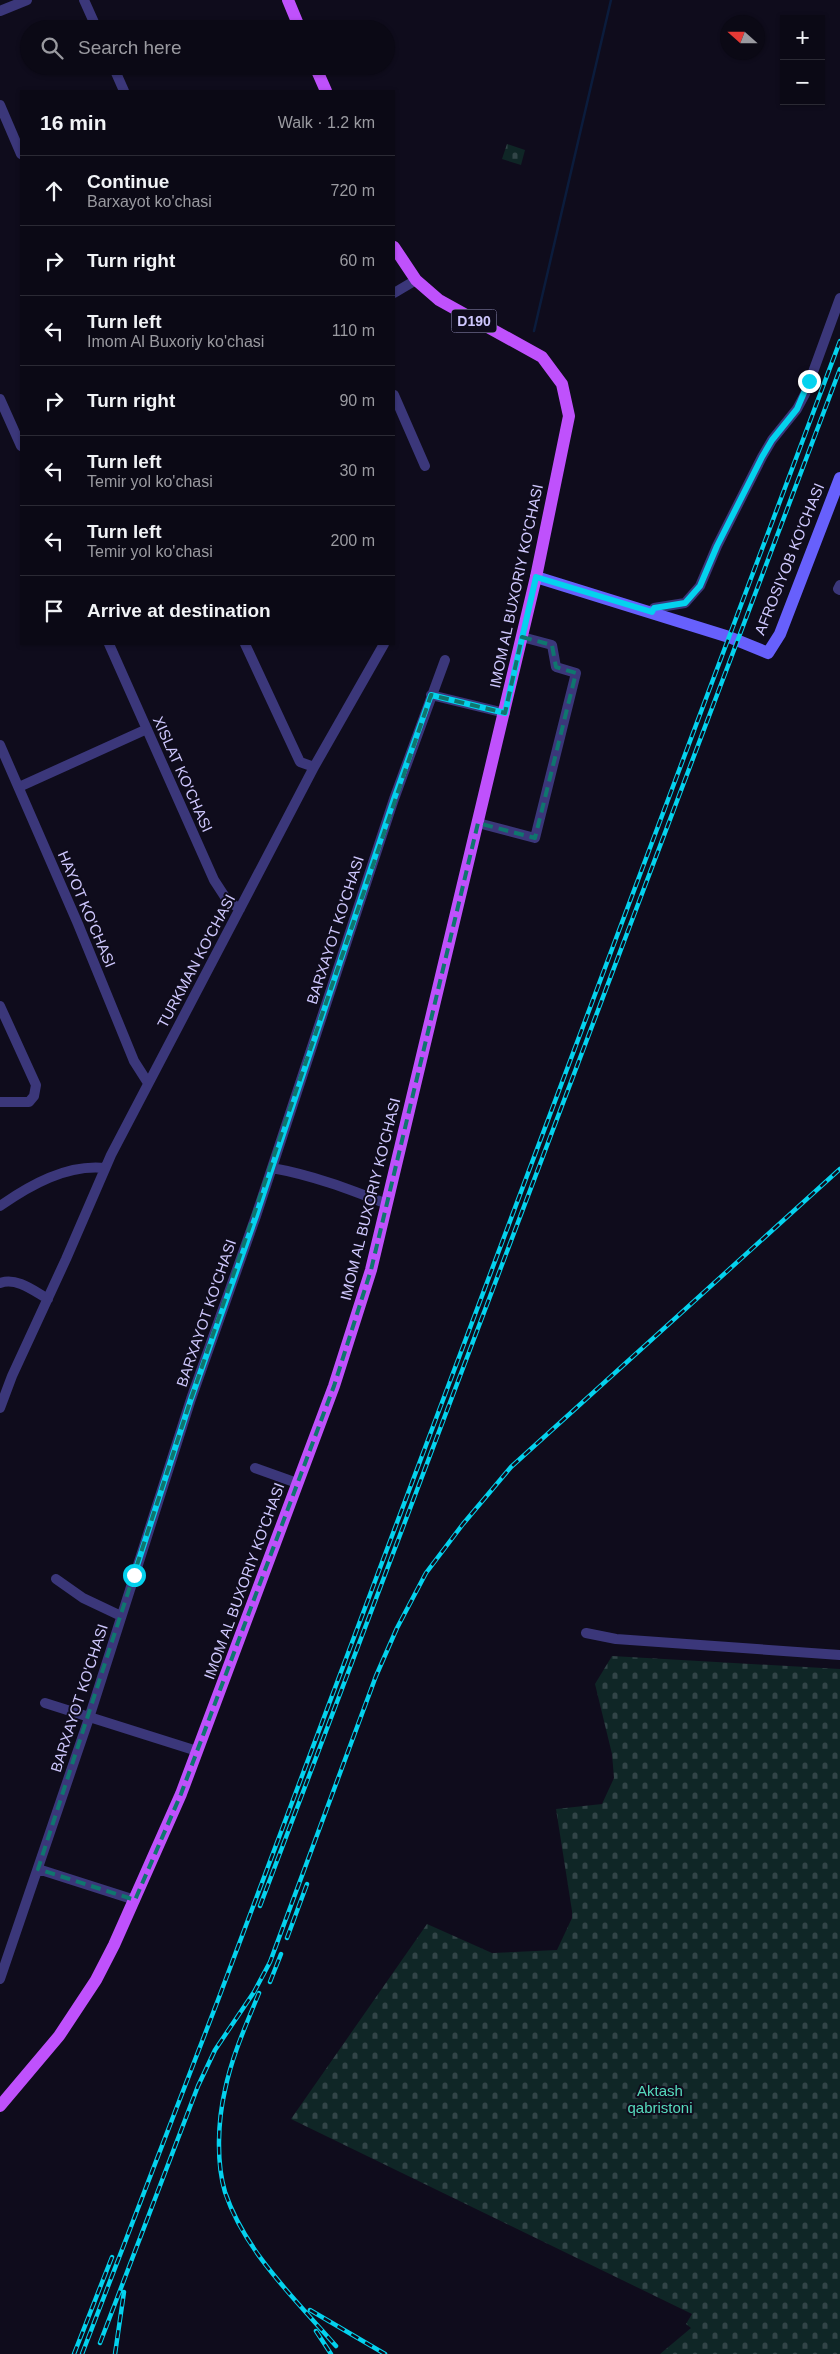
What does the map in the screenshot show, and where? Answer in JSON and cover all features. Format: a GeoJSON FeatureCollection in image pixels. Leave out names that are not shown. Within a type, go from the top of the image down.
{"type":"FeatureCollection","features":[{"type":"Feature","properties":{"kind":"main road"},"geometry":{"type":"LineString","coordinates":[[288,0],[296,20]]}},
{"type":"Feature","properties":{"kind":"main road"},"geometry":{"type":"LineString","coordinates":[[319,75],[326,90]]}},
{"type":"Feature","properties":{"kind":"main road","name":"D190"},"geometry":{"type":"LineString","coordinates":[[395,248],[416,280]]}},
{"type":"Feature","properties":{"kind":"main road","name":"IMOM AL BUXORIY KO'CHASI"},"geometry":{"type":"LineString","coordinates":[[0,2106],[59,2036],[96,1980],[135,1900],[181,1794],[334,1386],[371,1270],[536,577],[568,416],[562,384],[542,357],[439,300],[416,280]]}},
{"type":"Feature","properties":{"kind":"street"},"geometry":{"type":"LineString","coordinates":[[0,11],[27,0]]}},
{"type":"Feature","properties":{"kind":"street"},"geometry":{"type":"LineString","coordinates":[[84,0],[93,20]]}},
{"type":"Feature","properties":{"kind":"street"},"geometry":{"type":"LineString","coordinates":[[117,75],[124,90]]}},
{"type":"Feature","properties":{"kind":"street"},"geometry":{"type":"LineString","coordinates":[[0,105],[20,152]]}},
{"type":"Feature","properties":{"kind":"street"},"geometry":{"type":"LineString","coordinates":[[395,292],[416,280]]}},
{"type":"Feature","properties":{"kind":"street"},"geometry":{"type":"LineString","coordinates":[[536,577],[652,612],[654,608],[661,606],[685,603],[700,586],[717,546],[762,457],[772,440],[797,409],[840,298]]}},
{"type":"Feature","properties":{"kind":"street"},"geometry":{"type":"LineString","coordinates":[[395,397],[426,466]]}},
{"type":"Feature","properties":{"kind":"street"},"geometry":{"type":"LineString","coordinates":[[0,399],[20,444]]}},
{"type":"Feature","properties":{"kind":"street","name":"AFROSIYOB KO'CHASI"},"geometry":{"type":"LineString","coordinates":[[652,612],[729,637],[768,653],[780,634],[840,478]]}},
{"type":"Feature","properties":{"kind":"street"},"geometry":{"type":"LineString","coordinates":[[840,585],[838,590],[840,590]]}},
{"type":"Feature","properties":{"kind":"street"},"geometry":{"type":"LineString","coordinates":[[478,823],[535,838],[576,673],[556,667],[552,645],[522,637]]}},
{"type":"Feature","properties":{"kind":"street","name":"XISLAT KO'CHASI"},"geometry":{"type":"LineString","coordinates":[[109,645],[214,880],[227,900],[240,909]]}},
{"type":"Feature","properties":{"kind":"street"},"geometry":{"type":"LineString","coordinates":[[245,645],[300,762],[314,767]]}},
{"type":"Feature","properties":{"kind":"street","name":"TURKMAN KO'CHASI"},"geometry":{"type":"LineString","coordinates":[[0,1408],[105,1168],[314,767],[383,645]]}},
{"type":"Feature","properties":{"kind":"street","name":"BARXAYOT KO'CHASI"},"geometry":{"type":"LineString","coordinates":[[0,1979],[89,1718],[191,1399],[272,1168],[394,799],[445,660]]}},
{"type":"Feature","properties":{"kind":"street"},"geometry":{"type":"LineString","coordinates":[[431,695],[505,713]]}},
{"type":"Feature","properties":{"kind":"street"},"geometry":{"type":"LineString","coordinates":[[18,787],[147,728]]}},
{"type":"Feature","properties":{"kind":"street","name":"HAYOT KO'CHASI"},"geometry":{"type":"LineString","coordinates":[[0,745],[78,924],[134,1061],[148,1083]]}},
{"type":"Feature","properties":{"kind":"street"},"geometry":{"type":"LineString","coordinates":[[0,1006],[36,1085],[34,1096],[29,1102],[0,1102]]}},
{"type":"Feature","properties":{"kind":"street"},"geometry":{"type":"LineString","coordinates":[[0,1206],[43,1180],[80,1168],[105,1168]]}},
{"type":"Feature","properties":{"kind":"street"},"geometry":{"type":"LineString","coordinates":[[272,1168],[300,1173],[350,1188],[387,1204]]}},
{"type":"Feature","properties":{"kind":"street"},"geometry":{"type":"LineString","coordinates":[[0,1283],[6,1281],[23,1284],[48,1299]]}},
{"type":"Feature","properties":{"kind":"street"},"geometry":{"type":"LineString","coordinates":[[255,1468],[297,1483]]}},
{"type":"Feature","properties":{"kind":"street"},"geometry":{"type":"LineString","coordinates":[[56,1579],[83,1598],[121,1616]]}},
{"type":"Feature","properties":{"kind":"street"},"geometry":{"type":"LineString","coordinates":[[586,1633],[616,1639],[840,1654]]}},
{"type":"Feature","properties":{"kind":"street"},"geometry":{"type":"LineString","coordinates":[[45,1703],[197,1751]]}},
{"type":"Feature","properties":{"kind":"street"},"geometry":{"type":"LineString","coordinates":[[38,1869],[135,1900]]}},
{"type":"Feature","properties":{"kind":"highlighted area"},"geometry":{"type":"Polygon","coordinates":[[[522,637],[552,645],[556,667],[576,673],[535,838],[478,823],[371,1270],[334,1386],[181,1794],[135,1900],[38,1869],[191,1399],[431,695],[505,713],[522,637]]]}},
{"type":"Feature","properties":{"kind":"green space"},"geometry":{"type":"Polygon","coordinates":[[[507,144],[525,150],[521,165],[502,159],[507,144]]]}},
{"type":"Feature","properties":{"kind":"green space","name":"Aktash qabristoni"},"geometry":{"type":"Polygon","coordinates":[[[612,1656],[840,1669],[840,2354],[660,2354],[691,2328],[686,2324],[692,2314],[291,2119],[427,1924],[492,1953],[557,1950],[572,1918],[572,1911],[556,1809],[602,1804],[614,1778],[612,1754],[595,1684],[612,1656]]]}},
{"type":"Feature","properties":{"kind":"waterway"},"geometry":{"type":"LineString","coordinates":[[534,331],[611,0]]}},
{"type":"Feature","properties":{"kind":"railway"},"geometry":{"type":"LineString","coordinates":[[82,2354],[218,2000],[840,341]]}},
{"type":"Feature","properties":{"kind":"railway"},"geometry":{"type":"LineString","coordinates":[[260,1906],[840,369]]}},
{"type":"Feature","properties":{"kind":"railway"},"geometry":{"type":"LineString","coordinates":[[100,2343],[198,2086],[215,2050],[254,1992],[270,1962],[376,1676],[397,1628],[426,1573],[463,1524],[511,1467],[840,1169]]}},
{"type":"Feature","properties":{"kind":"railway"},"geometry":{"type":"LineString","coordinates":[[287,1938],[307,1884]]}},
{"type":"Feature","properties":{"kind":"railway"},"geometry":{"type":"LineString","coordinates":[[270,1982],[281,1954]]}},
{"type":"Feature","properties":{"kind":"railway"},"geometry":{"type":"LineString","coordinates":[[259,1993],[235,2053],[223,2102],[219,2141],[222,2180],[234,2214],[258,2255],[336,2346]]}},
{"type":"Feature","properties":{"kind":"railway"},"geometry":{"type":"LineString","coordinates":[[74,2354],[112,2257]]}},
{"type":"Feature","properties":{"kind":"railway"},"geometry":{"type":"LineString","coordinates":[[115,2354],[124,2292]]}},
{"type":"Feature","properties":{"kind":"railway"},"geometry":{"type":"LineString","coordinates":[[310,2310],[385,2354]]}},
{"type":"Feature","properties":{"kind":"railway"},"geometry":{"type":"LineString","coordinates":[[316,2331],[331,2354]]}},
{"type":"Feature","properties":{"kind":"route"},"geometry":{"type":"LineString","coordinates":[[134,1575],[191,1399],[256,1216],[394,799],[431,695],[505,713],[536,577],[652,612],[654,608],[661,606],[685,603],[700,586],[717,546],[762,457],[772,440],[797,409],[809,381]]}}]}
